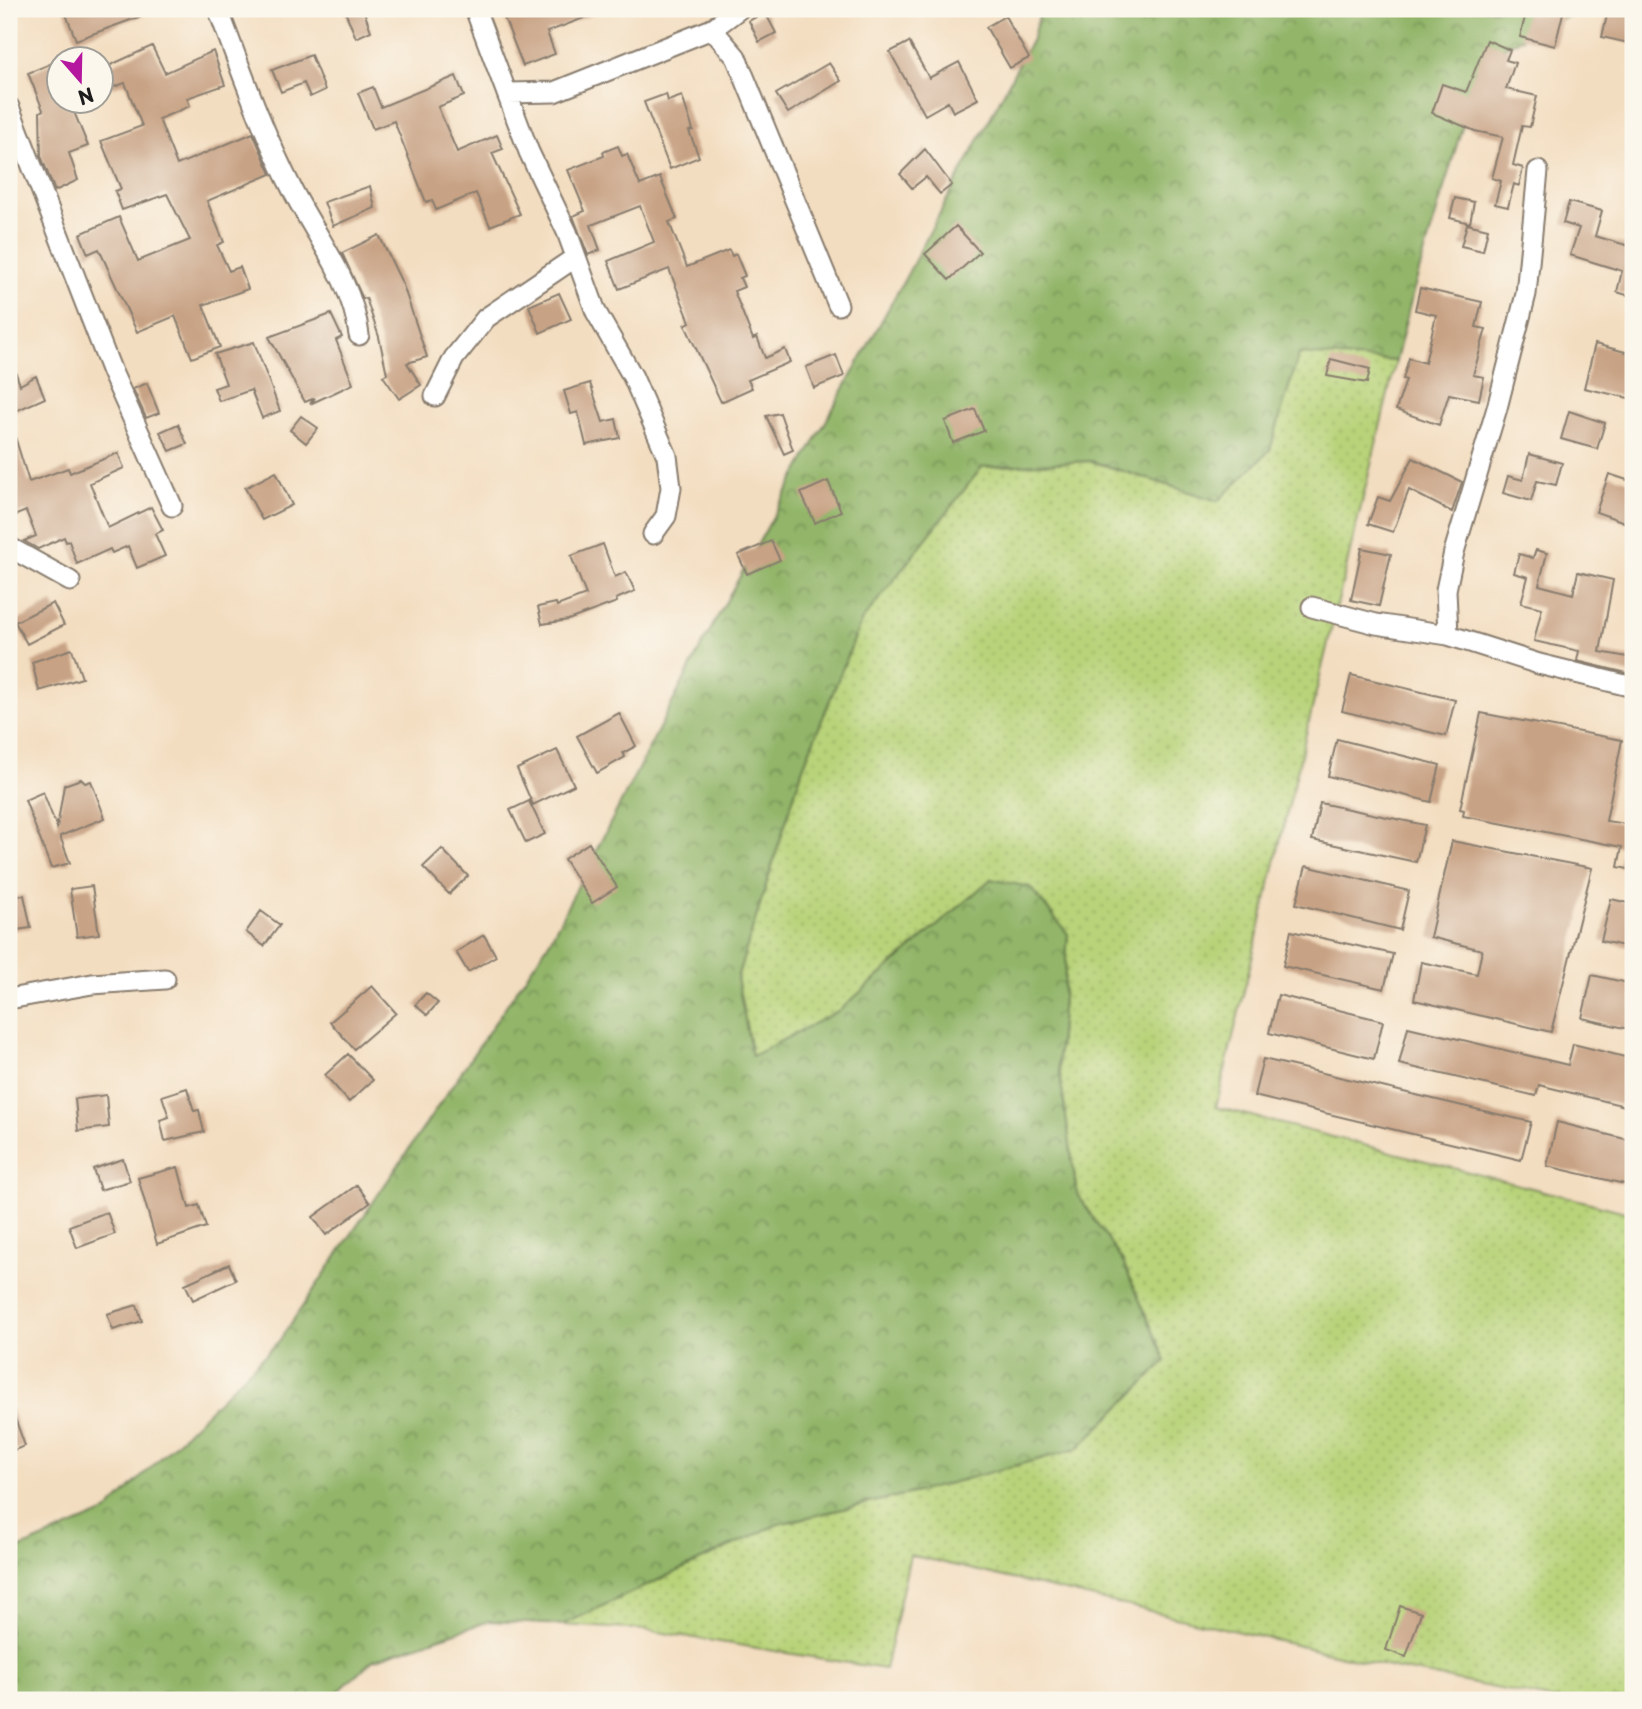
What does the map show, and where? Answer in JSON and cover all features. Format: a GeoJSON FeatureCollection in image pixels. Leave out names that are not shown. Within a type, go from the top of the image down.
{"type":"FeatureCollection","features":[{"type":"Feature","properties":{"kind":"street"},"geometry":{"type":"LineString","coordinates":[[218,9],[292,190],[349,293],[357,314],[359,335]]}},
{"type":"Feature","properties":{"kind":"street"},"geometry":{"type":"LineString","coordinates":[[475,9],[530,152],[547,184],[596,313],[633,377],[667,456],[671,488],[666,516],[653,534]]}},
{"type":"Feature","properties":{"kind":"street"},"geometry":{"type":"LineString","coordinates":[[509,93],[554,92],[712,29],[739,9]]}},
{"type":"Feature","properties":{"kind":"street"},"geometry":{"type":"LineString","coordinates":[[712,29],[736,57],[838,305]]}},
{"type":"Feature","properties":{"kind":"street"},"geometry":{"type":"LineString","coordinates":[[9,107],[113,372],[172,506]]}},
{"type":"Feature","properties":{"kind":"street"},"geometry":{"type":"LineString","coordinates":[[1448,635],[1446,590],[1454,552],[1497,408],[1526,294],[1538,171]]}},
{"type":"Feature","properties":{"kind":"street"},"geometry":{"type":"LineString","coordinates":[[435,396],[454,358],[486,318],[576,257]]}},
{"type":"Feature","properties":{"kind":"street"},"geometry":{"type":"LineString","coordinates":[[11,551],[70,581]]}},
{"type":"Feature","properties":{"kind":"street"},"geometry":{"type":"LineString","coordinates":[[1312,607],[1376,624],[1448,635],[1552,668],[1633,687]]}},
{"type":"Feature","properties":{"kind":"street"},"geometry":{"type":"LineString","coordinates":[[9,999],[92,984],[166,979]]}},
{"type":"Feature","properties":{"kind":"green space"},"geometry":{"type":"Polygon","coordinates":[[[1041,9],[1583,9],[1483,57],[1413,292],[1396,361],[1299,354],[1270,450],[1218,501],[1091,461],[982,467],[861,622],[802,770],[737,978],[752,1056],[840,1010],[991,879],[1030,887],[1068,934],[1058,1061],[1077,1194],[1123,1262],[1166,1361],[1077,1449],[921,1491],[778,1524],[562,1625],[489,1621],[373,1660],[329,1700],[9,1700],[9,1553],[106,1512],[279,1341],[548,944],[703,643],[907,275],[1032,39],[1041,9]]]}},
{"type":"Feature","properties":{"kind":"green space"},"geometry":{"type":"Polygon","coordinates":[[[1299,353],[1396,361],[1216,1107],[1633,1214],[1633,1700],[1555,1700],[1394,1668],[910,1555],[885,1669],[646,1630],[562,1625],[778,1524],[921,1491],[1123,1262],[1077,1194],[1058,1061],[1068,934],[991,879],[840,1010],[752,1057],[737,978],[802,770],[861,622],[982,467],[1091,461],[1218,501],[1270,450],[1299,353]]]}},
{"type":"Feature","properties":{"kind":"building"},"geometry":{"type":"Polygon","coordinates":[[[64,9],[158,9],[158,10],[76,40],[64,9]]]}},
{"type":"Feature","properties":{"kind":"building"},"geometry":{"type":"Polygon","coordinates":[[[344,9],[363,9],[371,31],[356,38],[344,9]]]}},
{"type":"Feature","properties":{"kind":"building"},"geometry":{"type":"Polygon","coordinates":[[[510,9],[605,10],[547,32],[555,54],[523,66],[502,12],[510,9]]]}},
{"type":"Feature","properties":{"kind":"building"},"geometry":{"type":"Polygon","coordinates":[[[1527,9],[1564,9],[1555,46],[1520,37],[1527,9]]]}},
{"type":"Feature","properties":{"kind":"building"},"geometry":{"type":"Polygon","coordinates":[[[1619,10],[1633,14],[1633,44],[1602,37],[1608,11],[1618,13],[1619,10]]]}},
{"type":"Feature","properties":{"kind":"building"},"geometry":{"type":"Polygon","coordinates":[[[765,12],[776,33],[759,42],[749,21],[765,12]]]}},
{"type":"Feature","properties":{"kind":"building"},"geometry":{"type":"Polygon","coordinates":[[[1005,16],[1029,58],[1010,68],[986,27],[1005,16]]]}},
{"type":"Feature","properties":{"kind":"building"},"geometry":{"type":"Polygon","coordinates":[[[1487,40],[1510,50],[1506,60],[1515,63],[1506,89],[1537,96],[1530,127],[1522,126],[1513,165],[1523,168],[1519,186],[1514,184],[1508,207],[1495,204],[1501,181],[1492,178],[1503,137],[1475,131],[1432,113],[1442,84],[1466,92],[1487,40]]]}},
{"type":"Feature","properties":{"kind":"building"},"geometry":{"type":"Polygon","coordinates":[[[909,42],[929,78],[959,62],[978,99],[953,112],[948,102],[925,115],[890,52],[909,42]]]}},
{"type":"Feature","properties":{"kind":"building"},"geometry":{"type":"Polygon","coordinates":[[[152,46],[165,73],[213,51],[225,85],[187,98],[190,106],[159,119],[177,165],[253,133],[271,174],[207,201],[224,242],[217,245],[229,271],[240,267],[248,289],[203,305],[220,347],[192,358],[175,316],[137,332],[99,249],[88,254],[80,234],[119,217],[138,261],[190,240],[167,194],[122,210],[115,191],[121,189],[101,141],[142,126],[125,83],[116,86],[116,63],[152,46]]]}},
{"type":"Feature","properties":{"kind":"building"},"geometry":{"type":"Polygon","coordinates":[[[311,55],[325,90],[310,97],[304,83],[281,92],[272,70],[311,55]]]}},
{"type":"Feature","properties":{"kind":"building"},"geometry":{"type":"Polygon","coordinates":[[[829,63],[841,81],[788,113],[776,94],[829,63]]]}},
{"type":"Feature","properties":{"kind":"building"},"geometry":{"type":"Polygon","coordinates":[[[46,66],[46,116],[76,116],[88,146],[69,153],[78,180],[55,191],[41,156],[40,112],[43,110],[28,73],[46,66]]]}},
{"type":"Feature","properties":{"kind":"building"},"geometry":{"type":"Polygon","coordinates":[[[456,76],[464,96],[438,107],[457,152],[497,135],[503,149],[492,153],[520,214],[490,226],[476,193],[436,210],[432,200],[426,202],[394,121],[373,129],[358,93],[373,87],[381,107],[456,76]]]}},
{"type":"Feature","properties":{"kind":"building"},"geometry":{"type":"Polygon","coordinates":[[[666,94],[668,101],[682,96],[693,130],[689,131],[699,157],[670,169],[644,102],[666,94]]]}},
{"type":"Feature","properties":{"kind":"building"},"geometry":{"type":"Polygon","coordinates":[[[618,146],[622,156],[627,154],[640,185],[660,177],[677,219],[669,222],[687,267],[729,250],[732,256],[736,254],[745,276],[740,278],[744,287],[734,291],[753,339],[757,337],[765,358],[785,349],[790,362],[748,380],[752,388],[721,402],[685,325],[690,322],[669,269],[619,289],[608,261],[654,242],[640,206],[591,225],[600,250],[588,255],[573,216],[585,211],[568,170],[604,156],[603,152],[618,146]]]}},
{"type":"Feature","properties":{"kind":"building"},"geometry":{"type":"Polygon","coordinates":[[[925,149],[952,185],[940,194],[926,177],[912,188],[900,174],[925,149]]]}},
{"type":"Feature","properties":{"kind":"building"},"geometry":{"type":"Polygon","coordinates":[[[370,186],[375,208],[333,226],[324,202],[370,186]]]}},
{"type":"Feature","properties":{"kind":"building"},"geometry":{"type":"Polygon","coordinates":[[[1455,198],[1474,202],[1470,223],[1450,218],[1455,198]]]}},
{"type":"Feature","properties":{"kind":"building"},"geometry":{"type":"Polygon","coordinates":[[[1569,202],[1602,211],[1595,236],[1633,247],[1633,297],[1617,292],[1622,271],[1570,255],[1579,228],[1563,223],[1569,202]]]}},
{"type":"Feature","properties":{"kind":"building"},"geometry":{"type":"Polygon","coordinates":[[[1467,224],[1488,229],[1483,251],[1461,246],[1467,224]]]}},
{"type":"Feature","properties":{"kind":"building"},"geometry":{"type":"Polygon","coordinates":[[[956,226],[980,252],[949,280],[925,254],[956,226]]]}},
{"type":"Feature","properties":{"kind":"building"},"geometry":{"type":"Polygon","coordinates":[[[379,235],[403,285],[427,357],[407,363],[421,385],[399,399],[383,376],[387,374],[379,337],[366,298],[363,299],[342,253],[379,235]]]}},
{"type":"Feature","properties":{"kind":"building"},"geometry":{"type":"Polygon","coordinates":[[[1420,288],[1482,302],[1476,327],[1486,329],[1473,375],[1484,377],[1479,400],[1449,394],[1439,425],[1396,410],[1406,380],[1403,379],[1409,358],[1425,363],[1436,315],[1415,310],[1420,288]]]}},
{"type":"Feature","properties":{"kind":"building"},"geometry":{"type":"Polygon","coordinates":[[[559,293],[571,319],[540,333],[529,306],[559,293]]]}},
{"type":"Feature","properties":{"kind":"building"},"geometry":{"type":"Polygon","coordinates":[[[331,314],[342,337],[336,340],[353,384],[310,404],[315,398],[305,402],[269,337],[331,314]]]}},
{"type":"Feature","properties":{"kind":"building"},"geometry":{"type":"Polygon","coordinates":[[[254,342],[280,411],[262,418],[251,390],[219,401],[214,388],[226,384],[215,354],[254,342]]]}},
{"type":"Feature","properties":{"kind":"building"},"geometry":{"type":"Polygon","coordinates":[[[1595,344],[1633,354],[1633,399],[1584,388],[1595,344]]]}},
{"type":"Feature","properties":{"kind":"building"},"geometry":{"type":"Polygon","coordinates":[[[836,355],[844,376],[814,388],[806,367],[836,355]]]}},
{"type":"Feature","properties":{"kind":"building"},"geometry":{"type":"Polygon","coordinates":[[[11,359],[20,385],[36,376],[45,398],[9,414],[11,359]]]}},
{"type":"Feature","properties":{"kind":"building"},"geometry":{"type":"Polygon","coordinates":[[[1331,359],[1370,369],[1367,383],[1327,376],[1331,359]]]}},
{"type":"Feature","properties":{"kind":"building"},"geometry":{"type":"Polygon","coordinates":[[[147,383],[159,413],[146,418],[133,389],[147,383]]]}},
{"type":"Feature","properties":{"kind":"building"},"geometry":{"type":"Polygon","coordinates":[[[590,383],[603,422],[616,419],[620,438],[586,445],[578,412],[571,414],[564,391],[590,383]]]}},
{"type":"Feature","properties":{"kind":"building"},"geometry":{"type":"Polygon","coordinates":[[[975,409],[984,431],[953,443],[945,421],[975,409]]]}},
{"type":"Feature","properties":{"kind":"building"},"geometry":{"type":"Polygon","coordinates":[[[1569,411],[1605,423],[1597,449],[1561,439],[1569,411]]]}},
{"type":"Feature","properties":{"kind":"building"},"geometry":{"type":"Polygon","coordinates":[[[780,413],[793,450],[784,454],[766,416],[780,413]]]}},
{"type":"Feature","properties":{"kind":"building"},"geometry":{"type":"Polygon","coordinates":[[[301,416],[318,428],[306,443],[290,430],[301,416]]]}},
{"type":"Feature","properties":{"kind":"building"},"geometry":{"type":"Polygon","coordinates":[[[178,424],[187,444],[170,451],[160,432],[178,424]]]}},
{"type":"Feature","properties":{"kind":"building"},"geometry":{"type":"Polygon","coordinates":[[[12,427],[29,482],[68,468],[70,473],[118,453],[124,468],[90,483],[108,528],[151,507],[163,530],[155,534],[165,556],[137,568],[128,546],[112,553],[110,549],[77,564],[69,541],[66,542],[64,537],[38,549],[24,541],[36,536],[26,511],[9,518],[9,428],[12,427]]]}},
{"type":"Feature","properties":{"kind":"building"},"geometry":{"type":"Polygon","coordinates":[[[1529,454],[1562,463],[1556,485],[1537,481],[1531,501],[1503,493],[1508,476],[1523,480],[1529,454]]]}},
{"type":"Feature","properties":{"kind":"building"},"geometry":{"type":"Polygon","coordinates":[[[1413,458],[1462,482],[1452,512],[1409,490],[1393,532],[1368,524],[1378,497],[1390,501],[1413,458]]]}},
{"type":"Feature","properties":{"kind":"building"},"geometry":{"type":"Polygon","coordinates":[[[276,472],[292,505],[262,520],[245,488],[276,472]]]}},
{"type":"Feature","properties":{"kind":"building"},"geometry":{"type":"Polygon","coordinates":[[[1609,474],[1633,482],[1633,525],[1596,512],[1609,474]]]}},
{"type":"Feature","properties":{"kind":"building"},"geometry":{"type":"Polygon","coordinates":[[[828,481],[841,511],[815,523],[801,493],[828,481]]]}},
{"type":"Feature","properties":{"kind":"building"},"geometry":{"type":"Polygon","coordinates":[[[771,541],[780,560],[747,574],[738,555],[771,541]]]}},
{"type":"Feature","properties":{"kind":"building"},"geometry":{"type":"Polygon","coordinates":[[[603,544],[615,577],[626,572],[635,591],[616,599],[617,602],[568,620],[542,624],[538,607],[556,603],[557,606],[586,595],[571,556],[603,544]]]}},
{"type":"Feature","properties":{"kind":"building"},"geometry":{"type":"Polygon","coordinates":[[[1362,548],[1391,554],[1379,606],[1351,600],[1362,548]]]}},
{"type":"Feature","properties":{"kind":"building"},"geometry":{"type":"Polygon","coordinates":[[[1536,550],[1547,553],[1539,585],[1573,594],[1578,572],[1613,580],[1600,652],[1633,658],[1631,674],[1577,661],[1579,651],[1534,641],[1542,608],[1521,603],[1528,577],[1514,573],[1519,554],[1533,558],[1536,550]]]}},
{"type":"Feature","properties":{"kind":"building"},"geometry":{"type":"Polygon","coordinates":[[[53,603],[64,625],[27,644],[15,622],[53,603]]]}},
{"type":"Feature","properties":{"kind":"building"},"geometry":{"type":"Polygon","coordinates":[[[72,649],[82,678],[39,691],[32,662],[72,649]]]}},
{"type":"Feature","properties":{"kind":"building"},"geometry":{"type":"Polygon","coordinates":[[[1351,675],[1455,700],[1446,736],[1342,711],[1351,675]]]}},
{"type":"Feature","properties":{"kind":"building"},"geometry":{"type":"Polygon","coordinates":[[[619,713],[636,746],[623,753],[625,757],[597,773],[577,736],[619,713]]]}},
{"type":"Feature","properties":{"kind":"building"},"geometry":{"type":"Polygon","coordinates":[[[1481,713],[1622,740],[1606,821],[1633,825],[1633,870],[1618,867],[1622,847],[1463,816],[1464,810],[1460,809],[1481,713]]]}},
{"type":"Feature","properties":{"kind":"building"},"geometry":{"type":"Polygon","coordinates":[[[1337,739],[1440,765],[1431,802],[1328,776],[1337,739]]]}},
{"type":"Feature","properties":{"kind":"building"},"geometry":{"type":"Polygon","coordinates":[[[557,750],[574,785],[533,805],[517,769],[557,750]]]}},
{"type":"Feature","properties":{"kind":"building"},"geometry":{"type":"Polygon","coordinates":[[[81,779],[85,783],[91,781],[105,818],[60,836],[70,863],[51,868],[25,800],[43,792],[57,828],[64,785],[81,779]]]}},
{"type":"Feature","properties":{"kind":"building"},"geometry":{"type":"Polygon","coordinates":[[[529,801],[545,834],[526,843],[510,810],[529,801]]]}},
{"type":"Feature","properties":{"kind":"building"},"geometry":{"type":"Polygon","coordinates":[[[1320,803],[1425,825],[1416,862],[1312,840],[1320,803]]]}},
{"type":"Feature","properties":{"kind":"building"},"geometry":{"type":"Polygon","coordinates":[[[1452,841],[1592,868],[1551,1032],[1414,1000],[1421,962],[1477,974],[1482,950],[1430,937],[1452,841]]]}},
{"type":"Feature","properties":{"kind":"building"},"geometry":{"type":"Polygon","coordinates":[[[589,843],[617,887],[592,903],[564,859],[589,843]]]}},
{"type":"Feature","properties":{"kind":"building"},"geometry":{"type":"Polygon","coordinates":[[[442,849],[468,876],[449,894],[423,867],[442,849]]]}},
{"type":"Feature","properties":{"kind":"building"},"geometry":{"type":"Polygon","coordinates":[[[1306,866],[1409,891],[1400,930],[1296,904],[1306,866]]]}},
{"type":"Feature","properties":{"kind":"building"},"geometry":{"type":"Polygon","coordinates":[[[92,886],[99,934],[77,937],[70,889],[92,886]]]}},
{"type":"Feature","properties":{"kind":"building"},"geometry":{"type":"Polygon","coordinates":[[[24,895],[31,928],[9,931],[9,897],[24,895]]]}},
{"type":"Feature","properties":{"kind":"building"},"geometry":{"type":"Polygon","coordinates":[[[1611,899],[1633,904],[1633,948],[1601,941],[1611,899]]]}},
{"type":"Feature","properties":{"kind":"building"},"geometry":{"type":"Polygon","coordinates":[[[261,911],[280,925],[264,946],[246,932],[261,911]]]}},
{"type":"Feature","properties":{"kind":"building"},"geometry":{"type":"Polygon","coordinates":[[[1291,931],[1393,954],[1384,989],[1283,966],[1291,931]]]}},
{"type":"Feature","properties":{"kind":"building"},"geometry":{"type":"Polygon","coordinates":[[[484,935],[496,956],[468,972],[456,952],[484,935]]]}},
{"type":"Feature","properties":{"kind":"building"},"geometry":{"type":"Polygon","coordinates":[[[1592,975],[1633,984],[1633,1030],[1582,1018],[1592,975]]]}},
{"type":"Feature","properties":{"kind":"building"},"geometry":{"type":"Polygon","coordinates":[[[372,986],[396,1013],[354,1049],[330,1022],[372,986]]]}},
{"type":"Feature","properties":{"kind":"building"},"geometry":{"type":"Polygon","coordinates":[[[426,993],[438,1003],[427,1015],[415,1005],[426,993]]]}},
{"type":"Feature","properties":{"kind":"building"},"geometry":{"type":"Polygon","coordinates":[[[1278,995],[1383,1021],[1374,1059],[1269,1033],[1278,995]]]}},
{"type":"Feature","properties":{"kind":"building"},"geometry":{"type":"Polygon","coordinates":[[[1408,1027],[1568,1065],[1573,1044],[1633,1059],[1633,1108],[1539,1085],[1536,1096],[1399,1064],[1408,1027]]]}},
{"type":"Feature","properties":{"kind":"building"},"geometry":{"type":"Polygon","coordinates":[[[348,1054],[373,1080],[349,1102],[325,1075],[348,1054]]]}},
{"type":"Feature","properties":{"kind":"building"},"geometry":{"type":"Polygon","coordinates":[[[1263,1059],[1531,1122],[1521,1160],[1254,1096],[1263,1059]]]}},
{"type":"Feature","properties":{"kind":"building"},"geometry":{"type":"Polygon","coordinates":[[[187,1088],[194,1111],[199,1110],[204,1132],[165,1141],[160,1120],[169,1117],[162,1096],[187,1088]]]}},
{"type":"Feature","properties":{"kind":"building"},"geometry":{"type":"Polygon","coordinates":[[[106,1095],[109,1127],[78,1131],[75,1099],[106,1095]]]}},
{"type":"Feature","properties":{"kind":"building"},"geometry":{"type":"Polygon","coordinates":[[[1557,1122],[1633,1141],[1633,1186],[1547,1166],[1557,1122]]]}},
{"type":"Feature","properties":{"kind":"building"},"geometry":{"type":"Polygon","coordinates":[[[123,1159],[130,1181],[100,1190],[93,1169],[123,1159]]]}},
{"type":"Feature","properties":{"kind":"building"},"geometry":{"type":"Polygon","coordinates":[[[178,1167],[189,1208],[199,1205],[206,1227],[157,1244],[138,1178],[178,1167]]]}},
{"type":"Feature","properties":{"kind":"building"},"geometry":{"type":"Polygon","coordinates":[[[357,1185],[370,1203],[326,1235],[313,1217],[357,1185]]]}},
{"type":"Feature","properties":{"kind":"building"},"geometry":{"type":"Polygon","coordinates":[[[107,1212],[115,1234],[77,1248],[69,1226],[107,1212]]]}},
{"type":"Feature","properties":{"kind":"building"},"geometry":{"type":"Polygon","coordinates":[[[229,1264],[236,1280],[193,1300],[185,1284],[229,1264]]]}},
{"type":"Feature","properties":{"kind":"building"},"geometry":{"type":"Polygon","coordinates":[[[137,1305],[142,1321],[113,1330],[107,1314],[137,1305]]]}},
{"type":"Feature","properties":{"kind":"building"},"geometry":{"type":"Polygon","coordinates":[[[11,1407],[25,1446],[9,1452],[9,1408],[11,1407]]]}},
{"type":"Feature","properties":{"kind":"building"},"geometry":{"type":"Polygon","coordinates":[[[1400,1606],[1421,1613],[1406,1657],[1386,1650],[1400,1606]]]}}]}
